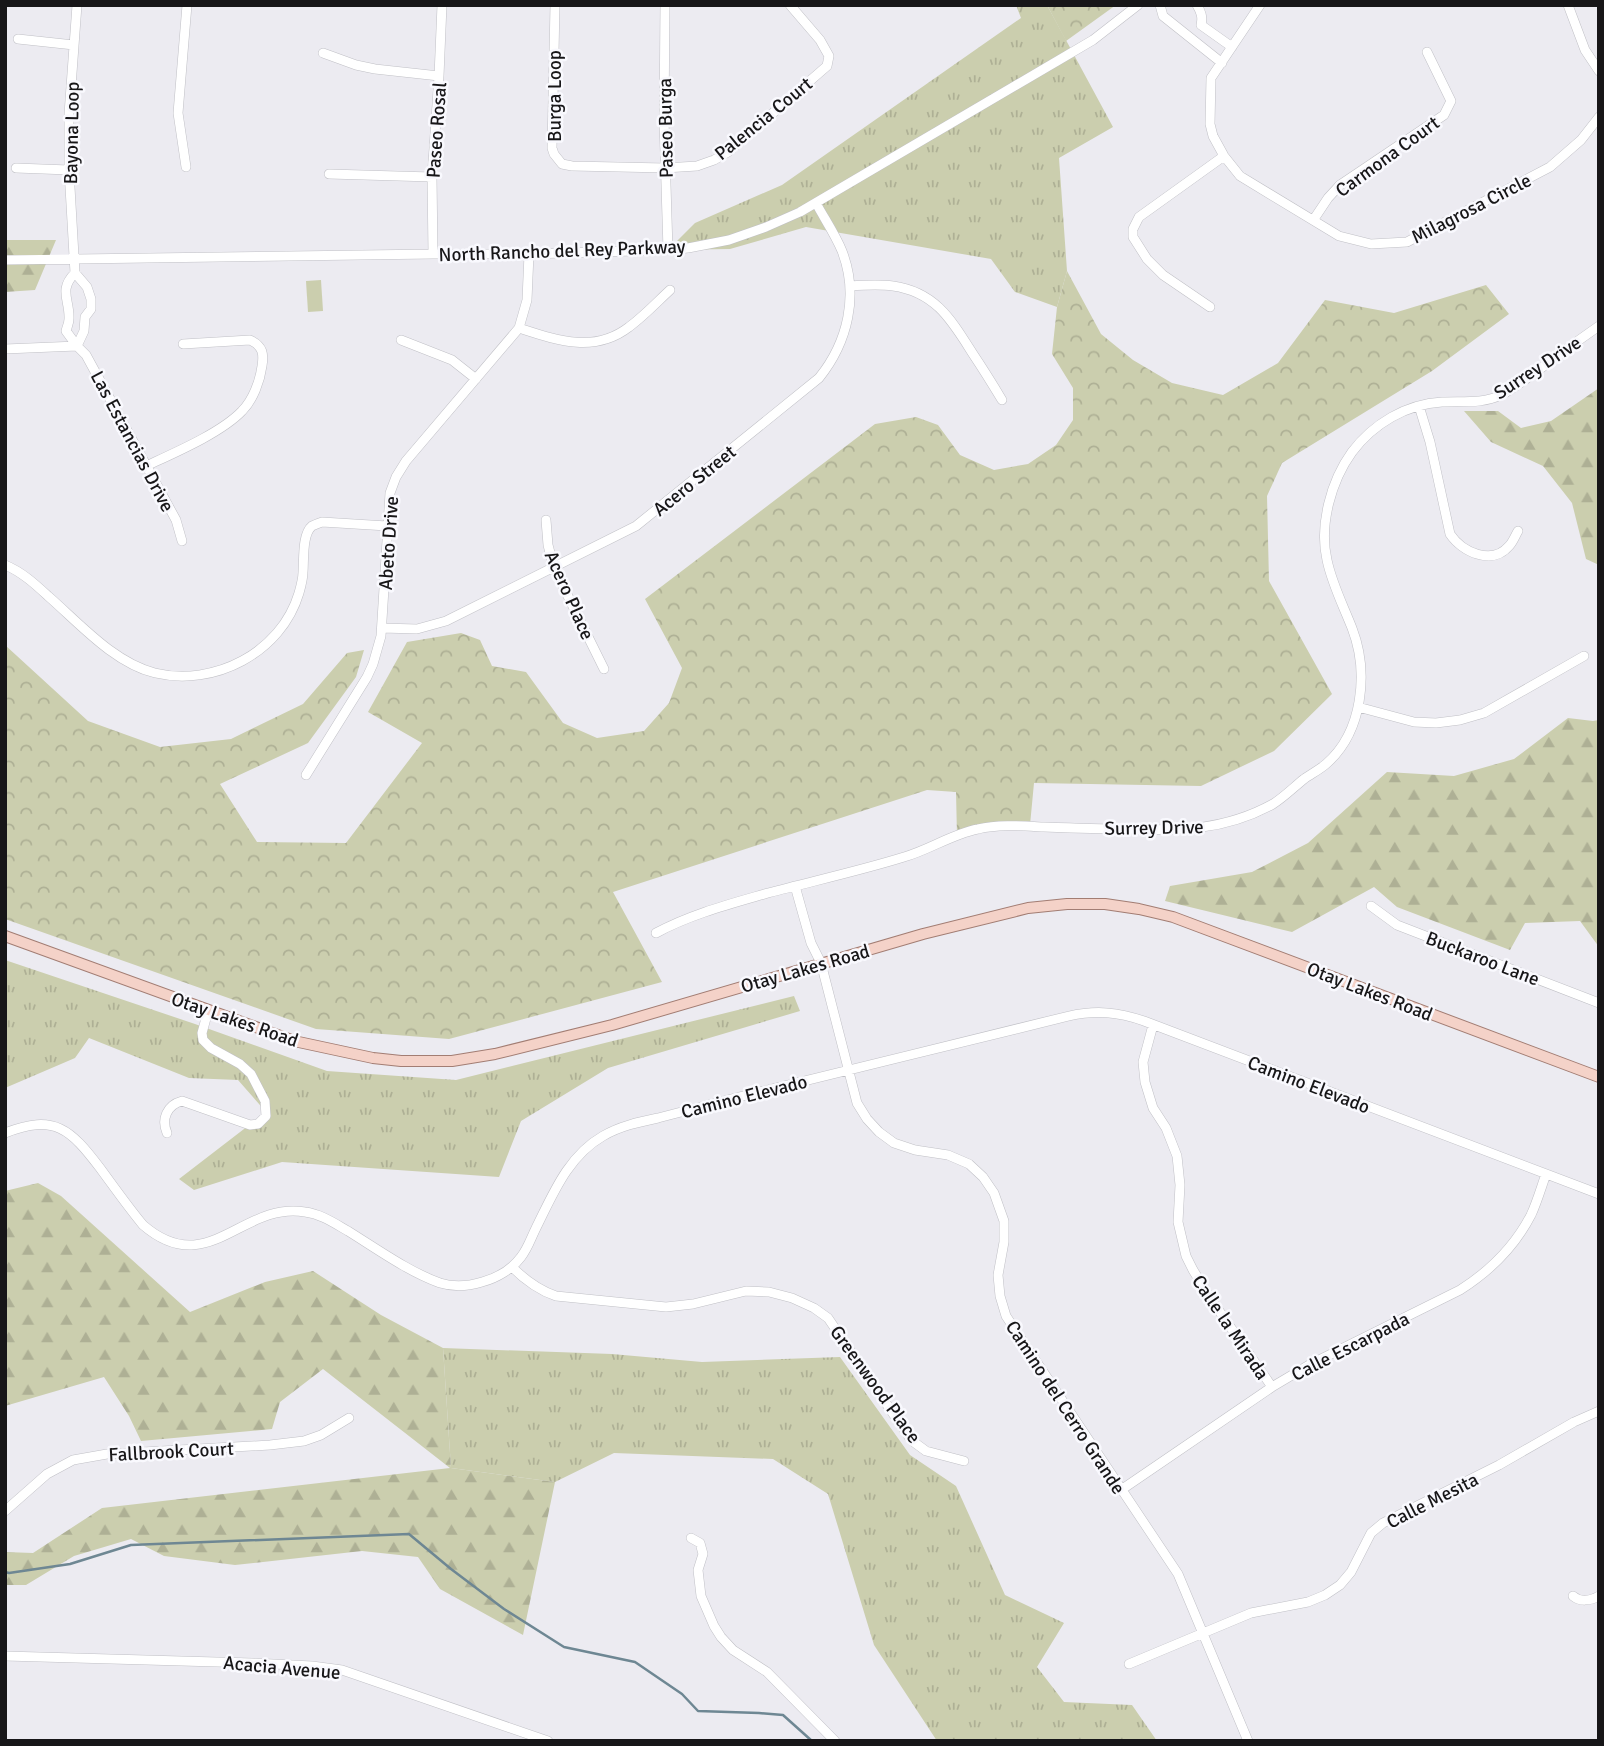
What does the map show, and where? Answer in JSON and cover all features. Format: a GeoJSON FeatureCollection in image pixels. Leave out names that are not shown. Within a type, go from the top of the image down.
{"type":"FeatureCollection","features":[{"type":"Feature","properties":{"kind":"main road","name":"Otay Lakes Road"},"geometry":{"type":"LineString","coordinates":[[5,936],[294,1041],[373,1058],[401,1061],[452,1060],[495,1054],[612,1024],[923,934],[1028,908],[1087,904],[1131,907],[1173,917],[1599,1077]]}},
{"type":"Feature","properties":{"kind":"street","name":"Bayona Loop"},"geometry":{"type":"LineString","coordinates":[[75,260],[69,170],[69,114],[77,5]]}},
{"type":"Feature","properties":{"kind":"street"},"geometry":{"type":"LineString","coordinates":[[186,167],[178,113],[187,5]]}},
{"type":"Feature","properties":{"kind":"street","name":"Paseo Rosal"},"geometry":{"type":"LineString","coordinates":[[433,254],[432,177],[442,5]]}},
{"type":"Feature","properties":{"kind":"street","name":"Burga Loop"},"geometry":{"type":"LineString","coordinates":[[555,5],[552,134],[554,154],[562,164],[572,166],[665,168]]}},
{"type":"Feature","properties":{"kind":"street","name":"Paseo Burga"},"geometry":{"type":"LineString","coordinates":[[665,5],[664,120],[668,250]]}},
{"type":"Feature","properties":{"kind":"street","name":"Palencia Court"},"geometry":{"type":"LineString","coordinates":[[665,168],[696,166],[721,156],[827,66],[829,56],[820,40],[790,5]]}},
{"type":"Feature","properties":{"kind":"street","name":"North Rancho del Rey Parkway"},"geometry":{"type":"LineString","coordinates":[[5,260],[529,254],[668,250],[709,244],[748,234],[816,203],[1093,40],[1138,5]]}},
{"type":"Feature","properties":{"kind":"street"},"geometry":{"type":"LineString","coordinates":[[1160,5],[1163,16],[1222,63]]}},
{"type":"Feature","properties":{"kind":"street"},"geometry":{"type":"LineString","coordinates":[[1190,39],[1201,25],[1201,13],[1197,5]]}},
{"type":"Feature","properties":{"kind":"street","name":"Milagrosa Circle"},"geometry":{"type":"LineString","coordinates":[[1260,5],[1211,78],[1210,124],[1213,136],[1240,176],[1350,240],[1382,244],[1407,242],[1550,167],[1581,140],[1599,117]]}},
{"type":"Feature","properties":{"kind":"street"},"geometry":{"type":"LineString","coordinates":[[1568,5],[1586,50],[1599,71]]}},
{"type":"Feature","properties":{"kind":"street"},"geometry":{"type":"LineString","coordinates":[[1201,25],[1232,47]]}},
{"type":"Feature","properties":{"kind":"street"},"geometry":{"type":"LineString","coordinates":[[18,40],[74,45]]}},
{"type":"Feature","properties":{"kind":"street","name":"Carmona Court"},"geometry":{"type":"LineString","coordinates":[[1314,219],[1340,185],[1444,115],[1451,100],[1427,52]]}},
{"type":"Feature","properties":{"kind":"street"},"geometry":{"type":"LineString","coordinates":[[323,53],[375,69],[439,76]]}},
{"type":"Feature","properties":{"kind":"street"},"geometry":{"type":"LineString","coordinates":[[1210,307],[1163,275],[1147,259],[1133,237],[1133,229],[1139,217],[1224,156]]}},
{"type":"Feature","properties":{"kind":"street"},"geometry":{"type":"LineString","coordinates":[[16,168],[69,170]]}},
{"type":"Feature","properties":{"kind":"street"},"geometry":{"type":"LineString","coordinates":[[329,174],[432,177]]}},
{"type":"Feature","properties":{"kind":"street","name":"Acero Street"},"geometry":{"type":"LineString","coordinates":[[382,628],[417,629],[446,621],[636,526],[810,387],[834,358],[844,337],[850,286],[842,251],[816,203]]}},
{"type":"Feature","properties":{"kind":"street","name":"Abeto Drive"},"geometry":{"type":"LineString","coordinates":[[306,775],[367,677],[377,650],[382,628],[390,493],[396,477],[406,461],[519,328],[527,300],[529,254]]}},
{"type":"Feature","properties":{"kind":"street","name":"Las Estancias Drive"},"geometry":{"type":"LineString","coordinates":[[75,260],[75,272],[87,287],[91,299],[91,309],[85,317],[84,331],[77,346]]}},
{"type":"Feature","properties":{"kind":"street","name":"Las Estancias Drive"},"geometry":{"type":"LineString","coordinates":[[75,272],[69,279],[66,291],[69,317],[66,331],[86,355],[176,520],[182,541]]}},
{"type":"Feature","properties":{"kind":"street"},"geometry":{"type":"LineString","coordinates":[[850,286],[899,287],[922,295],[937,305],[949,317],[1002,400]]}},
{"type":"Feature","properties":{"kind":"street"},"geometry":{"type":"LineString","coordinates":[[519,328],[564,341],[601,341],[628,328],[670,290]]}},
{"type":"Feature","properties":{"kind":"street"},"geometry":{"type":"LineString","coordinates":[[69,317],[85,317]]}},
{"type":"Feature","properties":{"kind":"street","name":"Surrey Drive"},"geometry":{"type":"LineString","coordinates":[[656,933],[716,907],[904,857],[978,829],[1029,826],[1193,830],[1239,820],[1275,803],[1327,763],[1346,737],[1358,707],[1362,682],[1360,657],[1353,629],[1335,591],[1326,556],[1325,533],[1327,513],[1340,473],[1357,445],[1395,415],[1419,406],[1440,402],[1475,402],[1500,395],[1599,326]]}},
{"type":"Feature","properties":{"kind":"street"},"geometry":{"type":"LineString","coordinates":[[146,466],[197,441],[237,416],[250,401],[261,374],[263,352],[258,344],[250,340],[183,344]]}},
{"type":"Feature","properties":{"kind":"street"},"geometry":{"type":"LineString","coordinates":[[401,341],[452,360],[476,379]]}},
{"type":"Feature","properties":{"kind":"street"},"geometry":{"type":"LineString","coordinates":[[5,349],[77,346]]}},
{"type":"Feature","properties":{"kind":"street"},"geometry":{"type":"LineString","coordinates":[[1419,406],[1453,539],[1467,550],[1487,555],[1500,552],[1509,546],[1518,531]]}},
{"type":"Feature","properties":{"kind":"street","name":"Acero Place"},"geometry":{"type":"LineString","coordinates":[[546,520],[548,545],[554,568],[604,669]]}},
{"type":"Feature","properties":{"kind":"street"},"geometry":{"type":"LineString","coordinates":[[5,565],[35,584],[121,658],[164,675],[198,675],[243,661],[280,629],[299,594],[305,541],[313,525],[321,522],[387,526]]}},
{"type":"Feature","properties":{"kind":"street"},"geometry":{"type":"LineString","coordinates":[[1358,707],[1414,722],[1460,720],[1484,713],[1584,656]]}},
{"type":"Feature","properties":{"kind":"street","name":"Camino del Cerro Grande"},"geometry":{"type":"LineString","coordinates":[[795,886],[811,943],[821,963],[848,1071],[861,1111],[873,1126],[894,1143],[915,1150],[948,1155],[969,1164],[989,1185],[999,1202],[1004,1222],[1004,1242],[998,1275],[1006,1316],[1178,1574],[1248,1741]]}},
{"type":"Feature","properties":{"kind":"street","name":"Buckaroo Lane"},"geometry":{"type":"LineString","coordinates":[[1371,906],[1397,925],[1599,1003]]}},
{"type":"Feature","properties":{"kind":"street"},"geometry":{"type":"LineString","coordinates":[[167,1133],[164,1125],[166,1113],[182,1101],[250,1125],[258,1124],[266,1116],[265,1101],[251,1074],[203,1041],[202,1033],[208,1011]]}},
{"type":"Feature","properties":{"kind":"street","name":"Camino Elevado"},"geometry":{"type":"LineString","coordinates":[[512,1267],[526,1250],[551,1197],[569,1167],[588,1146],[605,1134],[624,1126],[1086,1013],[1117,1013],[1144,1021],[1599,1194]]}},
{"type":"Feature","properties":{"kind":"street","name":"Calle la Mirada"},"geometry":{"type":"LineString","coordinates":[[1153,1025],[1143,1062],[1145,1082],[1153,1108],[1166,1128],[1177,1156],[1180,1185],[1178,1222],[1186,1255],[1213,1302],[1272,1387]]}},
{"type":"Feature","properties":{"kind":"street"},"geometry":{"type":"LineString","coordinates":[[5,1133],[37,1124],[51,1125],[68,1132],[81,1143],[143,1225],[156,1235],[171,1241],[189,1245],[208,1243],[264,1215],[301,1211],[325,1218],[418,1273],[442,1283],[477,1283],[512,1267]]}},
{"type":"Feature","properties":{"kind":"street","name":"Calle Escarpada"},"geometry":{"type":"LineString","coordinates":[[1121,1490],[1272,1387],[1309,1365],[1460,1290],[1481,1275],[1504,1254],[1522,1230],[1532,1213],[1546,1174]]}},
{"type":"Feature","properties":{"kind":"street","name":"Greenwood Place"},"geometry":{"type":"LineString","coordinates":[[512,1267],[526,1282],[556,1296],[666,1307],[757,1290],[803,1302],[828,1318],[911,1440],[926,1451],[964,1461]]}},
{"type":"Feature","properties":{"kind":"street","name":"Calle Mesita"},"geometry":{"type":"LineString","coordinates":[[1129,1664],[1251,1613],[1308,1602],[1325,1595],[1340,1585],[1351,1572],[1371,1533],[1383,1523],[1599,1411]]}},
{"type":"Feature","properties":{"kind":"street","name":"Fallbrook Court"},"geometry":{"type":"LineString","coordinates":[[5,1511],[47,1474],[73,1460],[107,1454],[304,1441],[321,1435],[349,1418]]}},
{"type":"Feature","properties":{"kind":"street"},"geometry":{"type":"LineString","coordinates":[[691,1538],[700,1543],[703,1554],[698,1570],[701,1596],[721,1637],[733,1650],[767,1672],[835,1741]]}},
{"type":"Feature","properties":{"kind":"street"},"geometry":{"type":"LineString","coordinates":[[1573,1596],[1578,1600],[1592,1600],[1599,1596]]}},
{"type":"Feature","properties":{"kind":"street","name":"Acacia Avenue"},"geometry":{"type":"LineString","coordinates":[[5,1656],[252,1663],[341,1670],[548,1741]]}},
{"type":"Feature","properties":{"kind":"green space"},"geometry":{"type":"Polygon","coordinates":[[[1016,5],[1047,5],[1113,127],[1059,158],[1067,271],[1057,307],[1015,292],[991,259],[806,227],[730,249],[668,250],[695,223],[782,185],[1021,18],[1016,5]]]}},
{"type":"Feature","properties":{"kind":"green space"},"geometry":{"type":"Polygon","coordinates":[[[1047,5],[1116,5],[1066,41],[1047,5]]]}},
{"type":"Feature","properties":{"kind":"green space"},"geometry":{"type":"Polygon","coordinates":[[[5,240],[56,240],[35,290],[5,292],[5,240]]]}},
{"type":"Feature","properties":{"kind":"green space"},"geometry":{"type":"Polygon","coordinates":[[[1067,271],[1101,334],[1133,360],[1172,383],[1223,395],[1278,363],[1325,300],[1394,313],[1486,285],[1509,314],[1432,371],[1282,463],[1267,496],[1269,581],[1332,694],[1274,751],[1201,786],[1034,783],[1030,825],[957,836],[956,792],[927,790],[613,892],[662,982],[449,1039],[316,1029],[5,919],[5,645],[88,721],[160,747],[231,739],[303,704],[347,653],[364,650],[356,677],[308,743],[220,784],[257,842],[346,843],[422,743],[368,712],[407,642],[461,633],[480,640],[492,666],[526,672],[563,723],[597,738],[644,731],[669,703],[682,668],[645,599],[875,424],[916,417],[938,425],[960,455],[994,470],[1028,464],[1056,445],[1073,420],[1073,388],[1052,354],[1057,307],[1067,271]]]}},
{"type":"Feature","properties":{"kind":"green space"},"geometry":{"type":"Polygon","coordinates":[[[321,280],[323,311],[308,312],[306,281],[321,280]]]}},
{"type":"Feature","properties":{"kind":"green space"},"geometry":{"type":"Polygon","coordinates":[[[1599,388],[1599,565],[1586,559],[1572,503],[1543,466],[1491,442],[1464,411],[1498,411],[1521,428],[1551,421],[1599,388]]]}},
{"type":"Feature","properties":{"kind":"green space"},"geometry":{"type":"Polygon","coordinates":[[[1568,718],[1599,720],[1599,947],[1580,921],[1525,923],[1510,950],[1397,907],[1374,887],[1292,932],[1165,901],[1170,886],[1252,872],[1308,843],[1387,772],[1454,776],[1514,759],[1568,718]]]}},
{"type":"Feature","properties":{"kind":"green space"},"geometry":{"type":"Polygon","coordinates":[[[5,960],[327,1071],[456,1080],[794,996],[800,1011],[608,1068],[521,1121],[499,1177],[282,1162],[194,1190],[179,1179],[266,1112],[238,1080],[189,1078],[89,1038],[75,1058],[5,1088],[5,960]]]}},
{"type":"Feature","properties":{"kind":"green space"},"geometry":{"type":"Polygon","coordinates":[[[38,1183],[61,1196],[190,1312],[265,1282],[313,1271],[381,1315],[443,1348],[451,1468],[555,1482],[523,1635],[440,1589],[418,1557],[362,1551],[235,1565],[164,1556],[131,1539],[74,1556],[26,1585],[5,1585],[5,1552],[33,1553],[102,1508],[450,1468],[323,1369],[280,1402],[272,1429],[141,1441],[129,1416],[104,1377],[5,1406],[5,1191],[38,1183]]]}},
{"type":"Feature","properties":{"kind":"green space"},"geometry":{"type":"Polygon","coordinates":[[[443,1348],[612,1354],[702,1362],[840,1357],[910,1455],[956,1486],[1005,1595],[1064,1623],[1037,1667],[1064,1702],[1132,1705],[1157,1741],[937,1741],[874,1645],[828,1494],[773,1459],[614,1453],[555,1482],[451,1468],[443,1348]]]}},
{"type":"Feature","properties":{"kind":"waterway"},"geometry":{"type":"LineString","coordinates":[[5,1572],[70,1564],[131,1545],[409,1534],[504,1609],[564,1647],[635,1662],[682,1694],[698,1711],[783,1715],[812,1741]]}}]}
